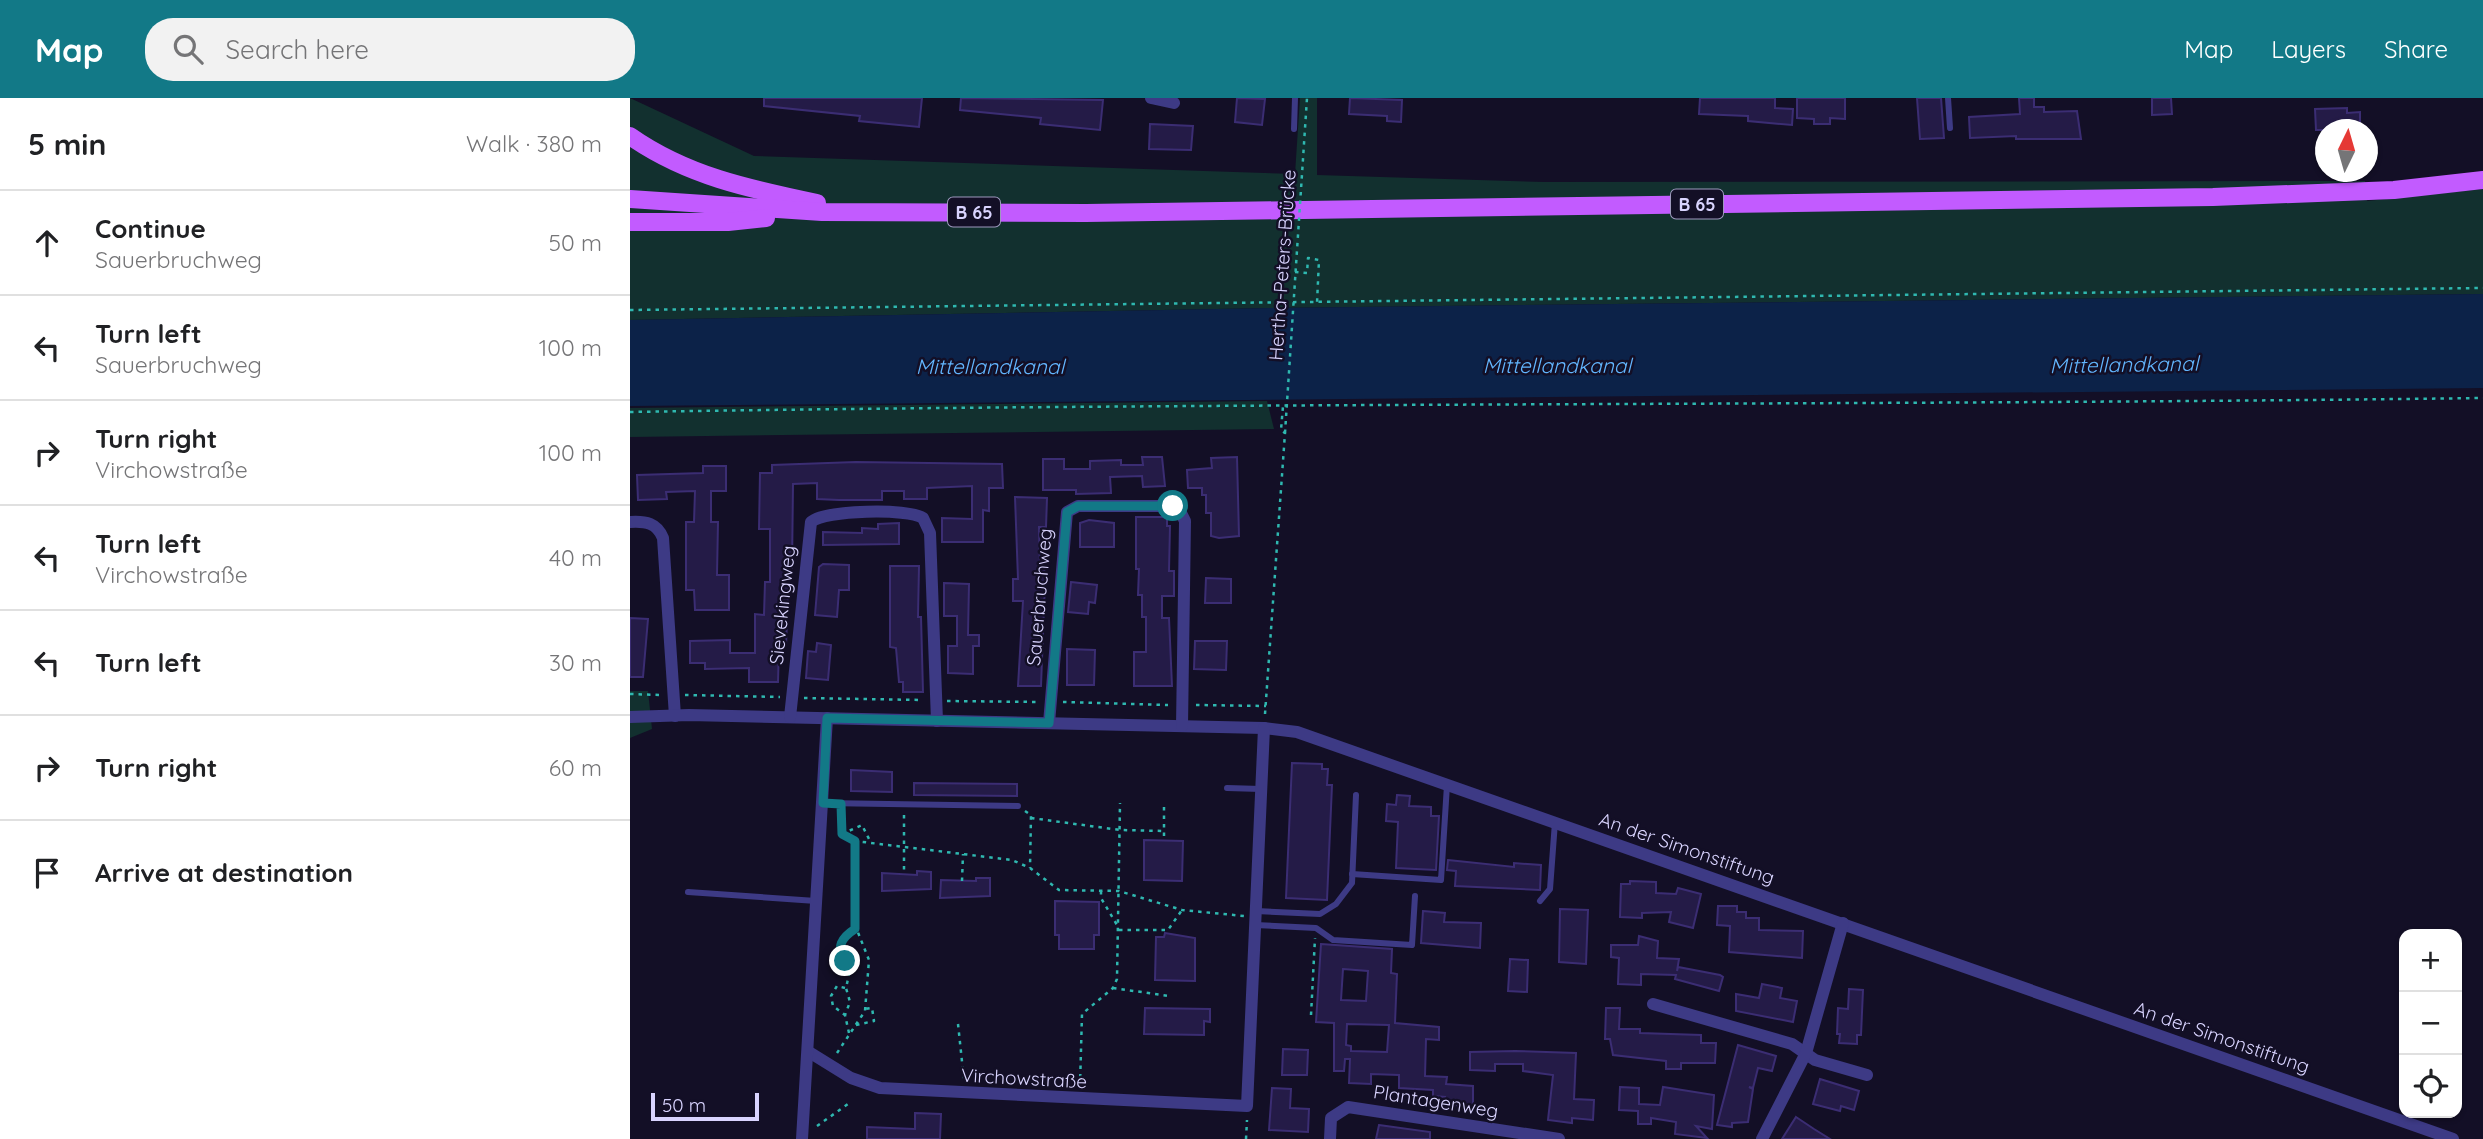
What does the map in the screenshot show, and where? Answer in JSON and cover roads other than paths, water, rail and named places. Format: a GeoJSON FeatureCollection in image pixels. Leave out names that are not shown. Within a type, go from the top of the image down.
{"type":"FeatureCollection","features":[{"type":"Feature","properties":{"kind":"main road"},"geometry":{"type":"LineString","coordinates":[[630,136],[676,164],[726,183],[862,212]]}},
{"type":"Feature","properties":{"kind":"main road","name":"B 65"},"geometry":{"type":"LineString","coordinates":[[630,199],[822,212],[1086,213],[2213,197],[2393,190],[2483,180]]}},
{"type":"Feature","properties":{"kind":"main road"},"geometry":{"type":"LineString","coordinates":[[630,222],[728,222],[822,212]]}},
{"type":"Feature","properties":{"kind":"street"},"geometry":{"type":"LineString","coordinates":[[1151,98],[1174,103]]}},
{"type":"Feature","properties":{"kind":"street","name":"Sauerbruchweg"},"geometry":{"type":"LineString","coordinates":[[1049,723],[1067,512],[1078,506],[1165,506],[1179,509],[1185,521],[1182,726]]}},
{"type":"Feature","properties":{"kind":"street","name":"Sievekingweg"},"geometry":{"type":"LineString","coordinates":[[790,718],[811,522],[826,514],[908,513],[923,518],[930,533],[937,721]]}},
{"type":"Feature","properties":{"kind":"street"},"geometry":{"type":"LineString","coordinates":[[630,522],[652,524],[659,528],[663,538],[674,716]]}},
{"type":"Feature","properties":{"kind":"street"},"geometry":{"type":"LineString","coordinates":[[630,717],[827,718],[1264,728],[1255,918]]}},
{"type":"Feature","properties":{"kind":"street"},"geometry":{"type":"LineString","coordinates":[[806,1134],[827,718]]}},
{"type":"Feature","properties":{"kind":"street","name":"An der Simonstiftung"},"geometry":{"type":"LineString","coordinates":[[1264,728],[1297,732],[2453,1139]]}},
{"type":"Feature","properties":{"kind":"street","name":"Virchowstraße"},"geometry":{"type":"LineString","coordinates":[[809,1052],[851,1078],[880,1088],[1247,1106],[1255,918]]}},
{"type":"Feature","properties":{"kind":"street"},"geometry":{"type":"LineString","coordinates":[[1762,1139],[1806,1053],[1843,923]]}},
{"type":"Feature","properties":{"kind":"street"},"geometry":{"type":"LineString","coordinates":[[1653,1004],[1792,1044],[1815,1060],[1867,1075]]}},
{"type":"Feature","properties":{"kind":"street","name":"Plantagenweg"},"geometry":{"type":"LineString","coordinates":[[1331,1139],[1331,1118],[1348,1107],[1559,1139]]}},
{"type":"Feature","properties":{"kind":"lane"},"geometry":{"type":"LineString","coordinates":[[1294,130],[1295,98]]}},
{"type":"Feature","properties":{"kind":"lane"},"geometry":{"type":"LineString","coordinates":[[1948,98],[1950,128]]}},
{"type":"Feature","properties":{"kind":"lane"},"geometry":{"type":"LineString","coordinates":[[1352,874],[1440,880],[1447,785]]}},
{"type":"Feature","properties":{"kind":"lane"},"geometry":{"type":"LineString","coordinates":[[1227,788],[1261,789]]}},
{"type":"Feature","properties":{"kind":"lane"},"geometry":{"type":"LineString","coordinates":[[1255,918],[1320,914],[1336,904],[1352,883],[1356,795]]}},
{"type":"Feature","properties":{"kind":"lane"},"geometry":{"type":"LineString","coordinates":[[823,803],[1018,806]]}},
{"type":"Feature","properties":{"kind":"lane"},"geometry":{"type":"LineString","coordinates":[[1539,901],[1550,889],[1555,822]]}},
{"type":"Feature","properties":{"kind":"lane"},"geometry":{"type":"LineString","coordinates":[[688,892],[817,901]]}},
{"type":"Feature","properties":{"kind":"lane"},"geometry":{"type":"LineString","coordinates":[[1255,918],[1316,928],[1333,940],[1412,944],[1415,896]]}},
{"type":"Feature","properties":{"kind":"water","name":"Mittellandkanal"},"geometry":{"type":"Polygon","coordinates":[[[2483,294],[2483,388],[630,406],[630,320],[1275,308],[2483,294]]]}}]}
